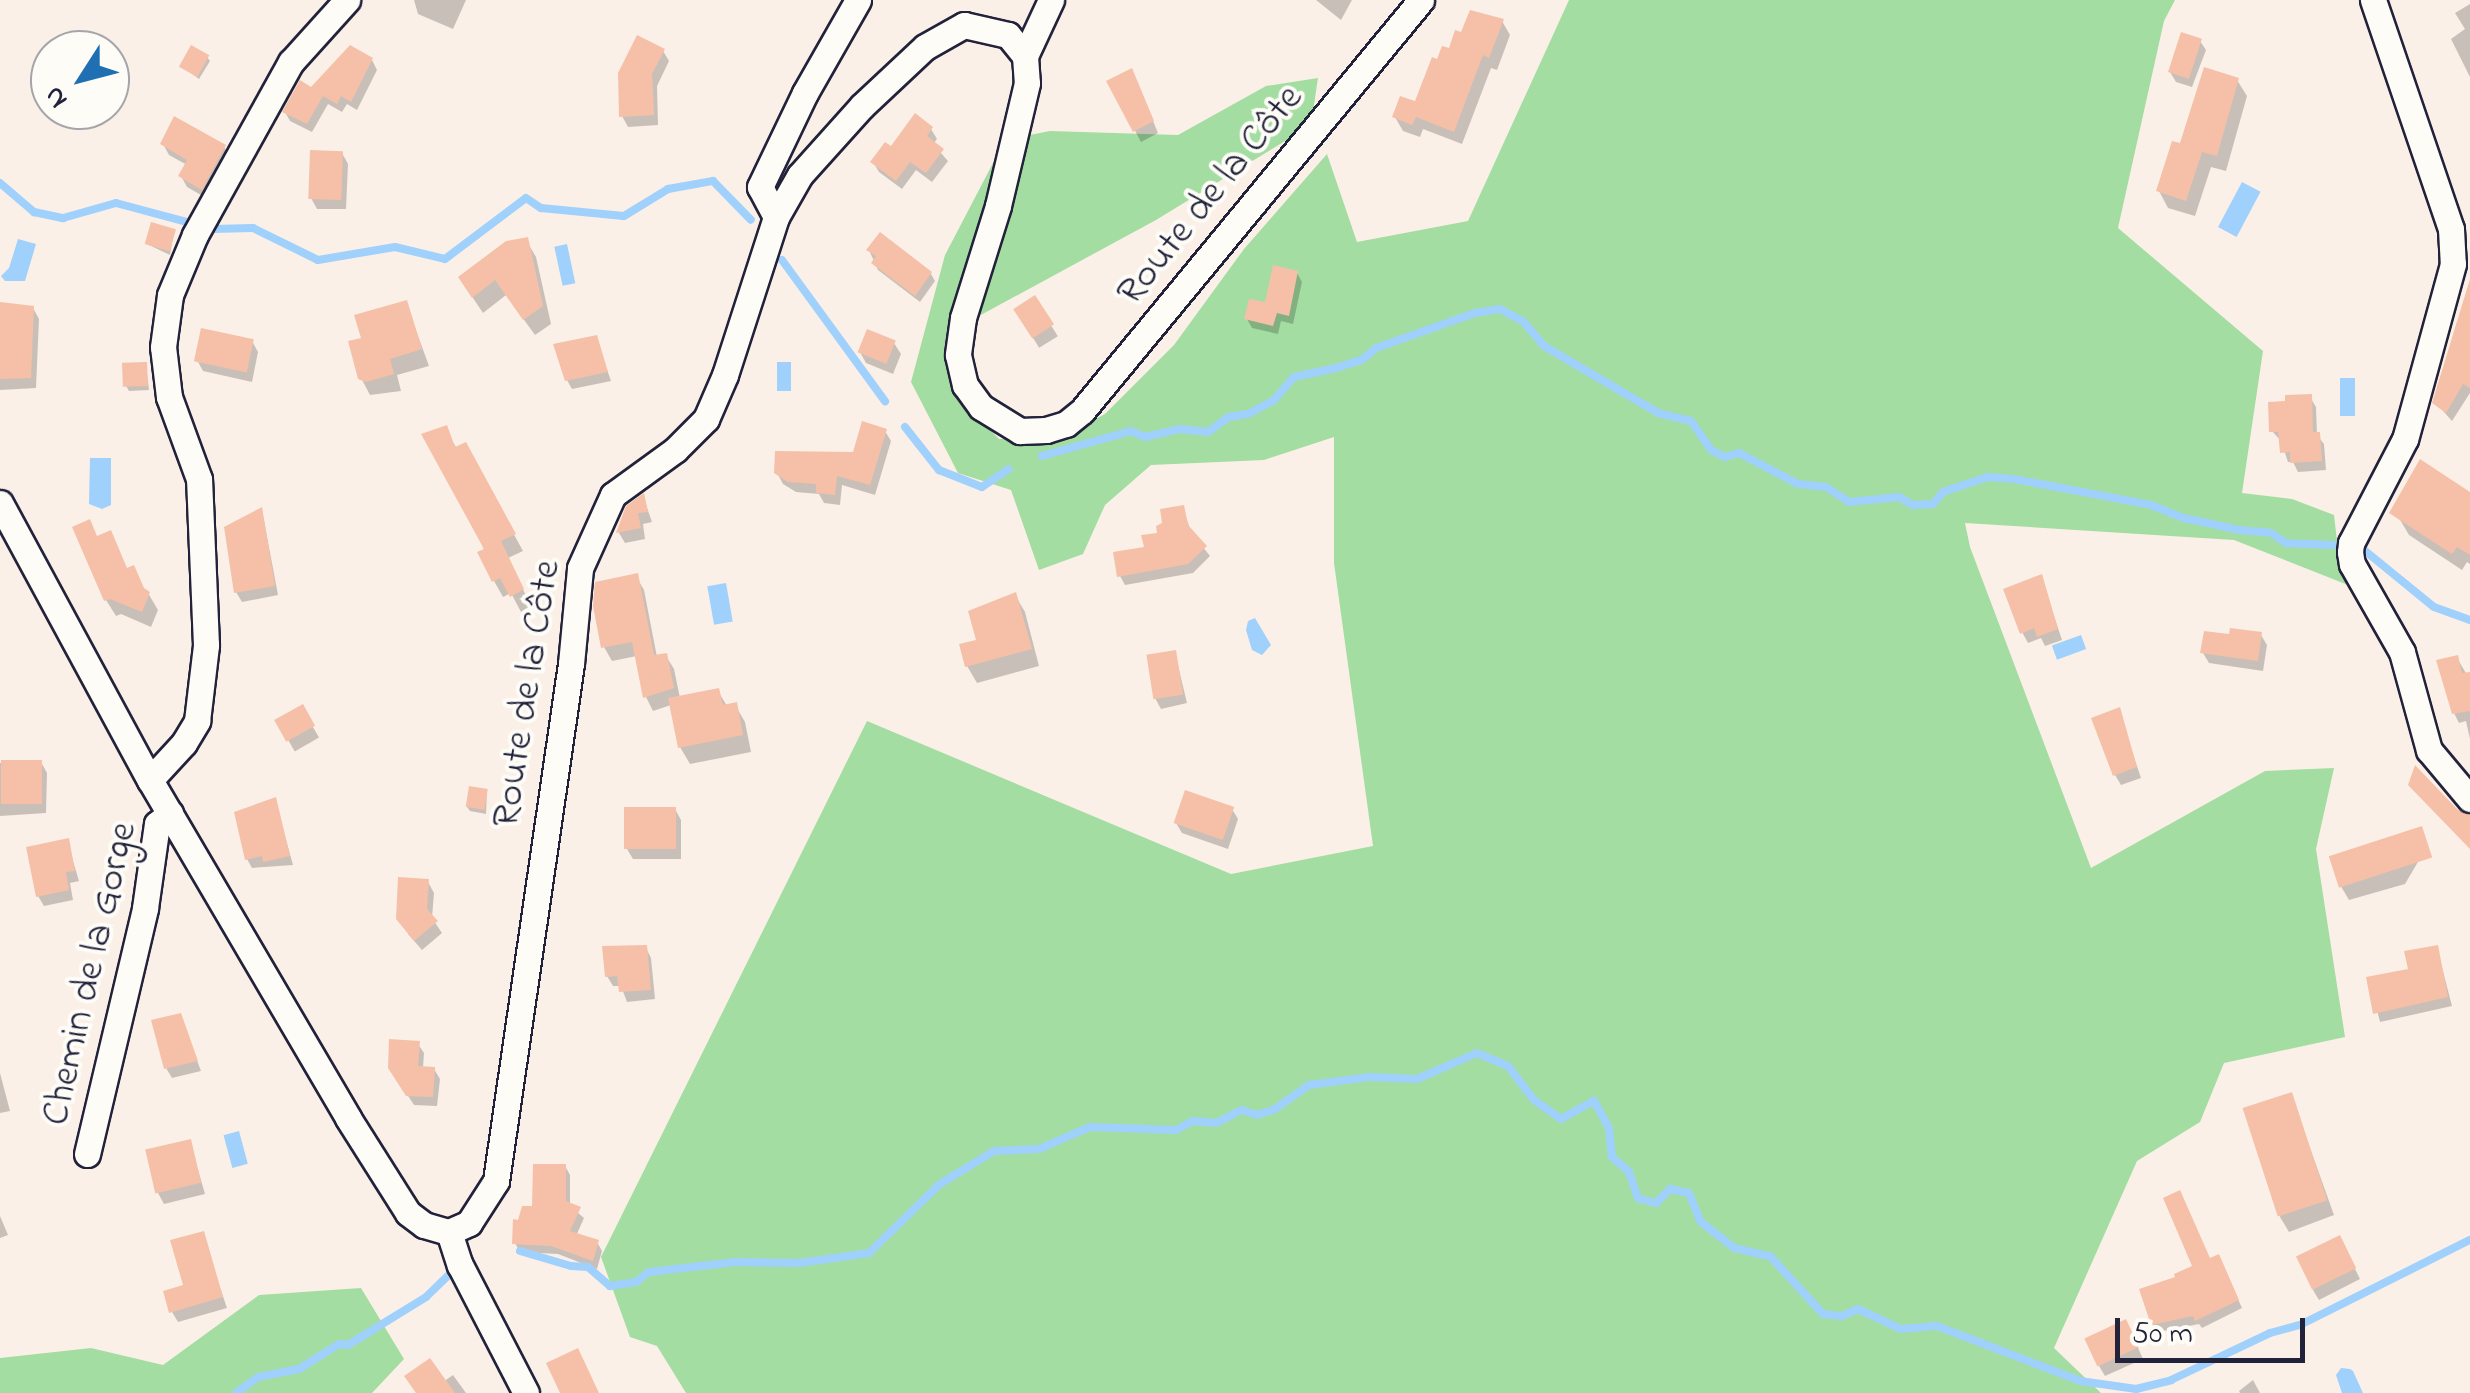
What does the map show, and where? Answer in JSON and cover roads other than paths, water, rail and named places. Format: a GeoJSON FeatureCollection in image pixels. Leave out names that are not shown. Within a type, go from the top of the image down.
{"type":"FeatureCollection","features":[{"type":"Feature","properties":{"kind":"street"},"geometry":{"type":"LineString","coordinates":[[150,780],[184,743],[197,720],[206,645],[199,479],[170,397],[164,347],[170,296],[195,236],[291,62],[347,0]]}},
{"type":"Feature","properties":{"kind":"street"},"geometry":{"type":"LineString","coordinates":[[776,217],[760,187],[805,93],[858,0]]}},
{"type":"Feature","properties":{"kind":"street"},"geometry":{"type":"LineString","coordinates":[[1025,56],[1050,0]]}},
{"type":"Feature","properties":{"kind":"street","name":"Route de la Côte"},"geometry":{"type":"LineString","coordinates":[[449,1232],[469,1223],[496,1182],[571,664],[580,568],[613,495],[676,450],[706,419],[725,375],[776,217],[800,175],[830,140],[944,35],[964,26],[986,27],[1008,36],[1025,56],[1027,83],[998,206],[964,318],[958,355],[972,396],[998,420],[1020,430],[1066,424],[1082,411],[1421,0]]}},
{"type":"Feature","properties":{"kind":"street"},"geometry":{"type":"LineString","coordinates":[[2373,0],[2451,229],[2453,264],[2405,440],[2350,543],[2350,552],[2352,564],[2402,652],[2429,750],[2470,798]]}},
{"type":"Feature","properties":{"kind":"street"},"geometry":{"type":"LineString","coordinates":[[0,503],[150,780],[398,1198],[424,1225],[449,1232],[460,1266],[526,1393]]}},
{"type":"Feature","properties":{"kind":"street","name":"Chemin de la Gorge"},"geometry":{"type":"LineString","coordinates":[[87,1154],[144,908],[156,824],[170,812]]}},
{"type":"Feature","properties":{"kind":"water"},"geometry":{"type":"Polygon","coordinates":[[[2242,182],[2261,192],[2237,237],[2218,227],[2242,182]]]}},
{"type":"Feature","properties":{"kind":"water"},"geometry":{"type":"Polygon","coordinates":[[[18,239],[36,244],[25,281],[5,281],[1,276],[9,268],[18,239]]]}},
{"type":"Feature","properties":{"kind":"water"},"geometry":{"type":"Polygon","coordinates":[[[567,244],[575,283],[563,286],[554,247],[567,244]]]}},
{"type":"Feature","properties":{"kind":"water"},"geometry":{"type":"Polygon","coordinates":[[[777,362],[791,362],[791,391],[777,391],[777,362]]]}},
{"type":"Feature","properties":{"kind":"water"},"geometry":{"type":"Polygon","coordinates":[[[2340,378],[2355,378],[2355,416],[2340,416],[2340,378]]]}},
{"type":"Feature","properties":{"kind":"water"},"geometry":{"type":"Polygon","coordinates":[[[90,458],[111,458],[111,505],[102,509],[89,504],[90,458]]]}},
{"type":"Feature","properties":{"kind":"water"},"geometry":{"type":"Polygon","coordinates":[[[726,583],[733,621],[714,625],[707,586],[726,583]]]}},
{"type":"Feature","properties":{"kind":"water"},"geometry":{"type":"Polygon","coordinates":[[[1255,618],[1271,645],[1262,655],[1252,650],[1246,630],[1248,621],[1255,618]]]}},
{"type":"Feature","properties":{"kind":"water"},"geometry":{"type":"Polygon","coordinates":[[[2081,635],[2086,649],[2057,660],[2052,646],[2081,635]]]}},
{"type":"Feature","properties":{"kind":"water"},"geometry":{"type":"Polygon","coordinates":[[[239,1131],[248,1164],[232,1168],[224,1135],[239,1131]]]}},
{"type":"Feature","properties":{"kind":"water"},"geometry":{"type":"Polygon","coordinates":[[[2341,1368],[2350,1369],[2363,1393],[2342,1393],[2336,1375],[2341,1368]]]}},
{"type":"Feature","properties":{"kind":"waterway"},"geometry":{"type":"LineString","coordinates":[[0,183],[34,212],[63,218],[116,203],[213,229],[253,228],[318,260],[395,247],[445,259],[526,198],[541,208],[624,216],[668,189],[713,181],[751,220]]}},
{"type":"Feature","properties":{"kind":"waterway"},"geometry":{"type":"LineString","coordinates":[[782,260],[885,401]]}},
{"type":"Feature","properties":{"kind":"waterway"},"geometry":{"type":"LineString","coordinates":[[1042,456],[1131,431],[1145,437],[1180,429],[1208,432],[1229,417],[1248,414],[1274,400],[1294,377],[1336,368],[1363,359],[1376,348],[1475,313],[1500,309],[1523,321],[1544,346],[1658,413],[1691,421],[1711,450],[1725,457],[1739,453],[1798,484],[1826,487],[1849,502],[1899,497],[1913,505],[1933,504],[1943,492],[1987,477],[2014,479],[2151,505],[2184,518],[2239,530],[2271,533],[2286,543],[2333,545]]}},
{"type":"Feature","properties":{"kind":"waterway"},"geometry":{"type":"LineString","coordinates":[[905,427],[939,470],[982,487],[1009,469]]}},
{"type":"Feature","properties":{"kind":"waterway"},"geometry":{"type":"LineString","coordinates":[[2364,550],[2434,607],[2470,620]]}},
{"type":"Feature","properties":{"kind":"waterway"},"geometry":{"type":"LineString","coordinates":[[520,1251],[588,1267],[610,1286],[636,1282],[649,1272],[735,1262],[799,1263],[869,1253],[940,1184],[994,1151],[1039,1149],[1090,1127],[1176,1130],[1193,1121],[1216,1123],[1242,1110],[1257,1115],[1275,1109],[1309,1085],[1370,1077],[1417,1079],[1477,1053],[1508,1066],[1534,1100],[1561,1119],[1594,1101],[1609,1128],[1612,1157],[1629,1172],[1638,1198],[1656,1203],[1670,1189],[1689,1193],[1701,1222],[1734,1248],[1770,1256],[1823,1314],[1842,1316],[1858,1309],[1901,1329],[1937,1326],[2080,1381],[2136,1389],[2171,1380],[2270,1333],[2300,1325],[2470,1240]]}},
{"type":"Feature","properties":{"kind":"waterway"},"geometry":{"type":"LineString","coordinates":[[236,1393],[258,1377],[299,1369],[339,1344],[348,1345],[426,1297],[457,1267]]}}]}
